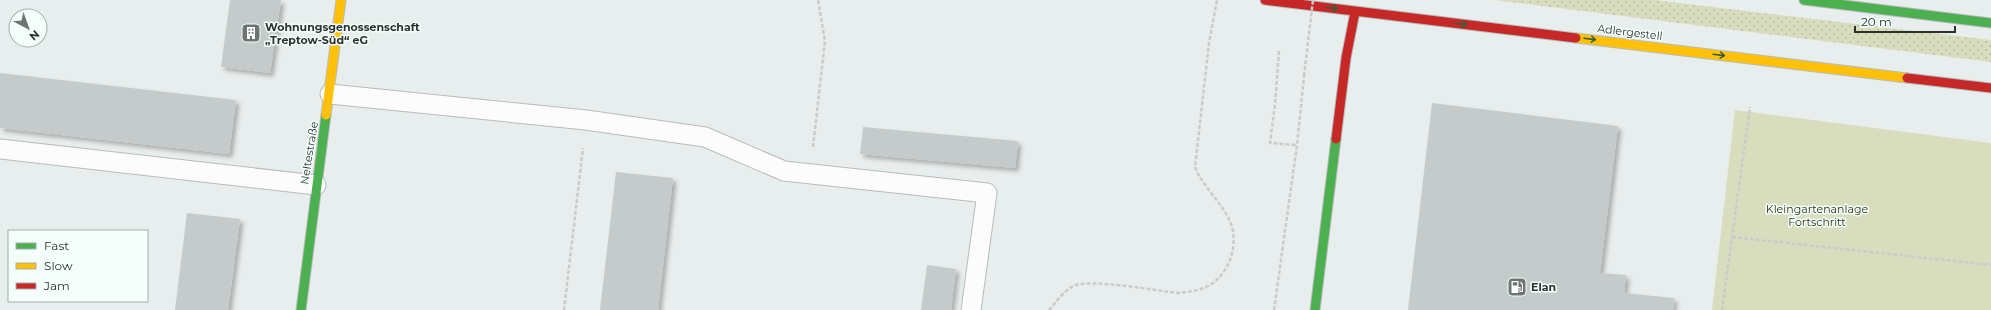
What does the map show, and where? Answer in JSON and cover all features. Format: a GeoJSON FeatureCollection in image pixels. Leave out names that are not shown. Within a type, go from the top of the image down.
{"type":"FeatureCollection","features":[{"type":"Feature","properties":{"kind":"main road","name":"Neltestraße"},"geometry":{"type":"LineString","coordinates":[[301,310],[341,0]]}},
{"type":"Feature","properties":{"kind":"main road","name":"Adlergestell"},"geometry":{"type":"LineString","coordinates":[[1265,0],[1991,88]]}},
{"type":"Feature","properties":{"kind":"main road"},"geometry":{"type":"LineString","coordinates":[[1804,0],[1991,23]]}},
{"type":"Feature","properties":{"kind":"main road"},"geometry":{"type":"LineString","coordinates":[[1315,310],[1346,58],[1356,12]]}},
{"type":"Feature","properties":{"kind":"lane"},"geometry":{"type":"LineString","coordinates":[[330,94],[586,120],[705,137],[784,170],[987,193],[971,310]]}},
{"type":"Feature","properties":{"kind":"lane"},"geometry":{"type":"LineString","coordinates":[[0,150],[316,185]]}},
{"type":"Feature","properties":{"kind":"path"},"geometry":{"type":"LineString","coordinates":[[810,173],[825,41],[818,0]]}},
{"type":"Feature","properties":{"kind":"path"},"geometry":{"type":"LineString","coordinates":[[1049,310],[1074,286],[1094,283],[1178,293],[1191,292],[1206,287],[1222,273],[1232,256],[1234,236],[1231,224],[1200,180],[1195,167],[1210,43],[1217,0]]}},
{"type":"Feature","properties":{"kind":"path"},"geometry":{"type":"LineString","coordinates":[[1274,310],[1297,145],[1313,0]]}},
{"type":"Feature","properties":{"kind":"path"},"geometry":{"type":"LineString","coordinates":[[1279,51],[1270,143],[1297,145]]}},
{"type":"Feature","properties":{"kind":"path"},"geometry":{"type":"LineString","coordinates":[[1722,310],[1750,107]]}},
{"type":"Feature","properties":{"kind":"path"},"geometry":{"type":"LineString","coordinates":[[564,310],[586,120]]}},
{"type":"Feature","properties":{"kind":"path"},"geometry":{"type":"LineString","coordinates":[[1732,237],[1991,265]]}},
{"type":"Feature","properties":{"kind":"green space"},"geometry":{"type":"Polygon","coordinates":[[[1494,0],[1654,0],[1991,40],[1991,62],[1494,0]]]}},
{"type":"Feature","properties":{"kind":"green space","name":"Kleingartenanlage Fortschritt"},"geometry":{"type":"Polygon","coordinates":[[[1735,110],[1991,143],[1991,310],[1712,310],[1735,110]]]}},
{"type":"Feature","properties":{"kind":"building","name":"Wohnungsgenossenschaft „Treptow-Süd“ eG"},"geometry":{"type":"Polygon","coordinates":[[[230,0],[281,0],[270,73],[221,67],[230,0]]]}},
{"type":"Feature","properties":{"kind":"building"},"geometry":{"type":"Polygon","coordinates":[[[0,73],[236,100],[229,154],[0,128],[0,73]]]}},
{"type":"Feature","properties":{"kind":"building"},"geometry":{"type":"Polygon","coordinates":[[[1432,103],[1618,126],[1600,273],[1626,275],[1624,293],[1674,298],[1673,310],[1408,310],[1432,103]]]}},
{"type":"Feature","properties":{"kind":"building"},"geometry":{"type":"Polygon","coordinates":[[[863,127],[1018,141],[1015,168],[860,154],[863,127]]]}},
{"type":"Feature","properties":{"kind":"building"},"geometry":{"type":"Polygon","coordinates":[[[616,172],[673,178],[658,310],[600,310],[616,172]]]}},
{"type":"Feature","properties":{"kind":"building"},"geometry":{"type":"Polygon","coordinates":[[[187,213],[240,219],[228,310],[175,310],[187,213]]]}},
{"type":"Feature","properties":{"kind":"building"},"geometry":{"type":"Polygon","coordinates":[[[927,265],[956,269],[951,310],[921,310],[927,265]]]}},
{"type":"Feature","properties":{"kind":"traffic: fast"},"geometry":{"type":"LineString","coordinates":[[1804,0],[1991,23]]}},
{"type":"Feature","properties":{"kind":"traffic: fast"},"geometry":{"type":"LineString","coordinates":[[301,310],[326,115]]}},
{"type":"Feature","properties":{"kind":"traffic: fast"},"geometry":{"type":"LineString","coordinates":[[1315,310],[1336,139]]}},
{"type":"Feature","properties":{"kind":"traffic: slow"},"geometry":{"type":"LineString","coordinates":[[326,115],[341,0]]}},
{"type":"Feature","properties":{"kind":"traffic: slow"},"geometry":{"type":"LineString","coordinates":[[1576,38],[1907,78]]}},
{"type":"Feature","properties":{"kind":"traffic: jam"},"geometry":{"type":"LineString","coordinates":[[1265,0],[1576,38]]}},
{"type":"Feature","properties":{"kind":"traffic: jam"},"geometry":{"type":"LineString","coordinates":[[1336,139],[1346,58],[1355,12]]}},
{"type":"Feature","properties":{"kind":"traffic: jam"},"geometry":{"type":"LineString","coordinates":[[1907,78],[1991,88]]}},
{"type":"Feature","properties":{"kind":"place","name":"Wohnungsgenossenschaft „Treptow-Süd“ eG"},"geometry":{"type":"Point","coordinates":[251,33]}},
{"type":"Feature","properties":{"kind":"place","name":"Elan"},"geometry":{"type":"Point","coordinates":[1517,287]}}]}
